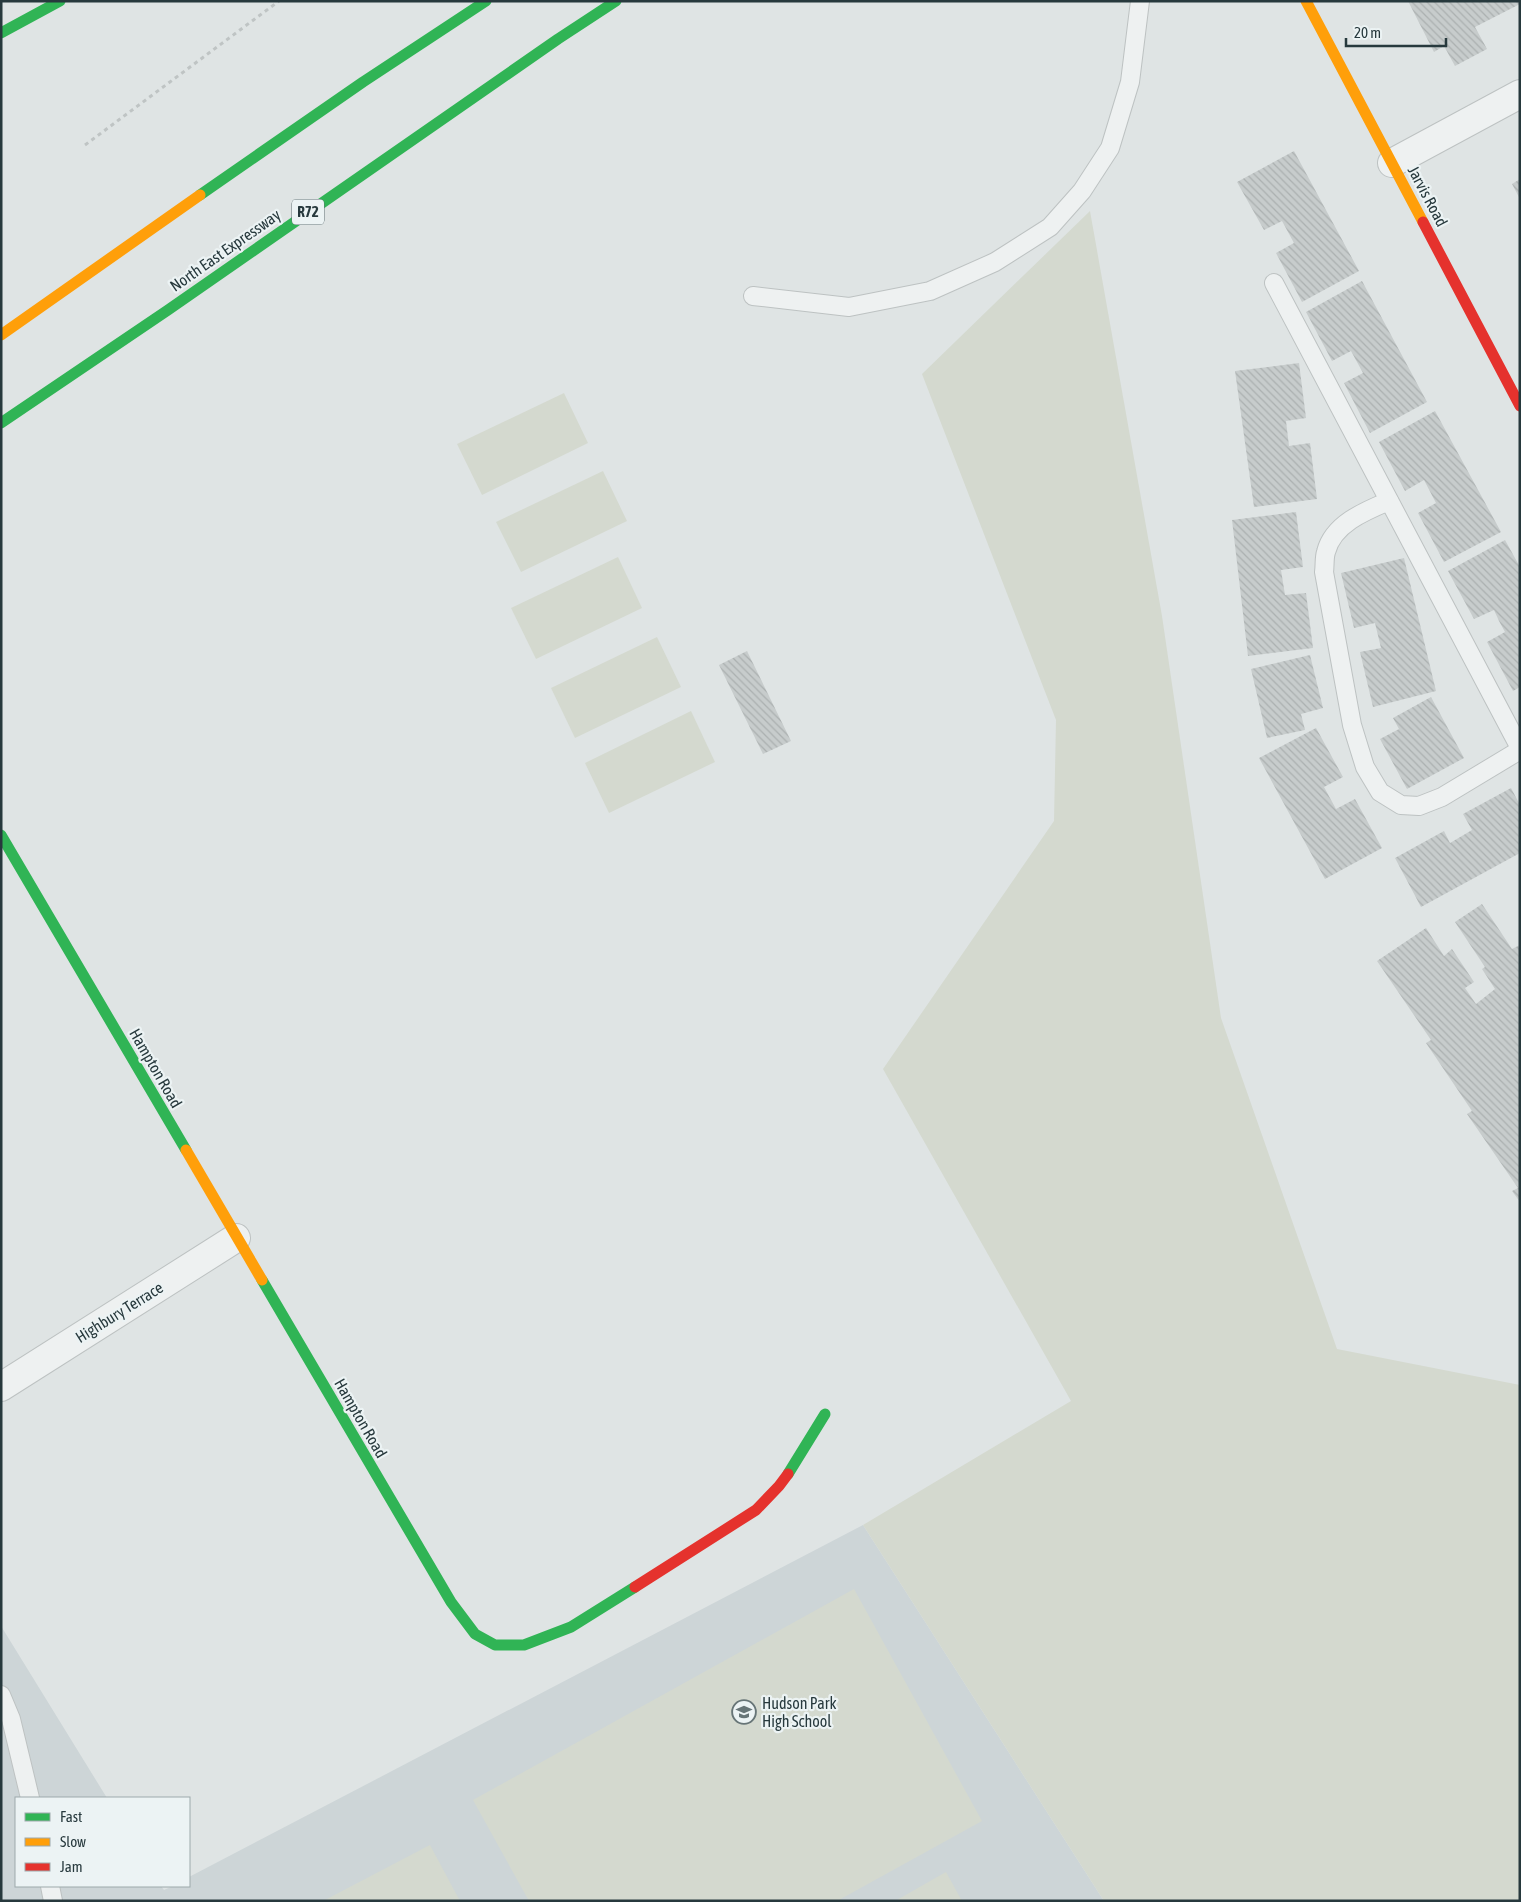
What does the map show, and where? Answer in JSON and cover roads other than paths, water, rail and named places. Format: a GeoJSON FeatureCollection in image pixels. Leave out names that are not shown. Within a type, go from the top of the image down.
{"type":"FeatureCollection","features":[{"type":"Feature","properties":{"kind":"main road"},"geometry":{"type":"LineString","coordinates":[[1,33],[60,1]]}},
{"type":"Feature","properties":{"kind":"main road"},"geometry":{"type":"LineString","coordinates":[[1,335],[268,148],[486,1]]}},
{"type":"Feature","properties":{"kind":"main road","name":"North East Expressway"},"geometry":{"type":"LineString","coordinates":[[1,423],[168,310],[550,44],[616,1]]}},
{"type":"Feature","properties":{"kind":"main road","name":"Jarvis Road"},"geometry":{"type":"LineString","coordinates":[[1306,1],[1520,406]]}},
{"type":"Feature","properties":{"kind":"main road","name":"Hampton Road"},"geometry":{"type":"LineString","coordinates":[[1,835],[451,1602],[476,1634],[495,1645],[524,1645],[571,1627],[756,1510],[794,1466],[825,1414]]}},
{"type":"Feature","properties":{"kind":"street"},"geometry":{"type":"LineString","coordinates":[[1392,163],[1520,94]]}},
{"type":"Feature","properties":{"kind":"street","name":"Highbury Terrace"},"geometry":{"type":"LineString","coordinates":[[1,1387],[236,1238]]}},
{"type":"Feature","properties":{"kind":"lane"},"geometry":{"type":"LineString","coordinates":[[753,296],[850,307],[930,291],[995,262],[1050,226],[1082,191],[1110,148],[1130,82],[1140,1]]}},
{"type":"Feature","properties":{"kind":"lane"},"geometry":{"type":"LineString","coordinates":[[1274,282],[1520,749],[1442,797],[1420,806],[1401,805],[1380,792],[1366,767],[1352,725],[1324,572],[1326,552],[1332,538],[1351,520],[1389,501]]}},
{"type":"Feature","properties":{"kind":"lane"},"geometry":{"type":"LineString","coordinates":[[1,1695],[11,1719],[30,1797]]}},
{"type":"Feature","properties":{"kind":"lane"},"geometry":{"type":"LineString","coordinates":[[50,1887],[53,1901]]}},
{"type":"Feature","properties":{"kind":"place","name":"Hudson Park High School"},"geometry":{"type":"Point","coordinates":[744,1712]}}]}
